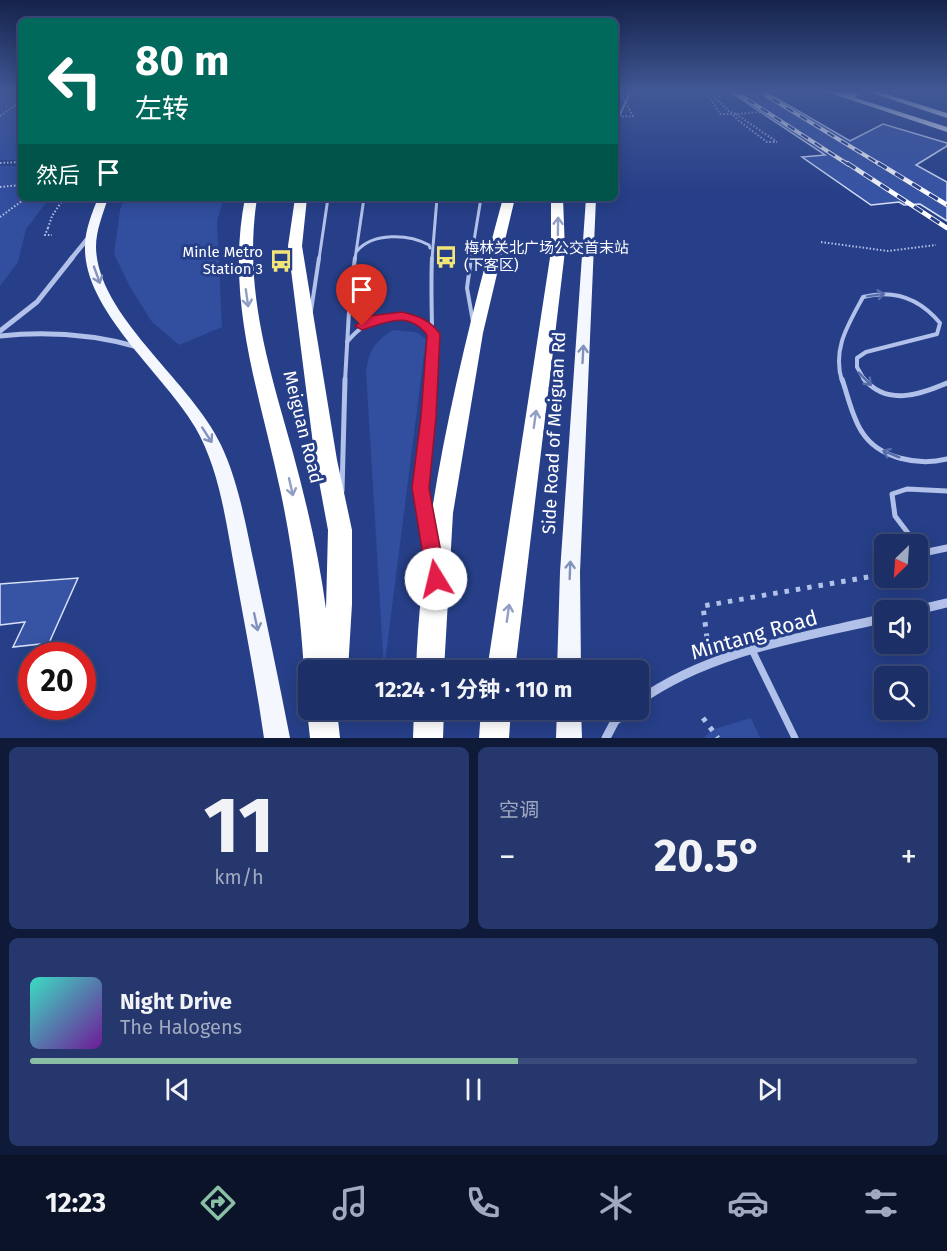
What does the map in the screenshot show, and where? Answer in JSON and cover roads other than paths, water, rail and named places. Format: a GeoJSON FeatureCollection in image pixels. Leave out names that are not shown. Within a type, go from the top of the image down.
{"type":"FeatureCollection","features":[{"type":"Feature","properties":{"kind":"highway","name":"Meiguan Road"},"geometry":{"type":"LineString","coordinates":[[250,201],[243,247],[244,279],[257,359],[300,528],[317,660]]}},
{"type":"Feature","properties":{"kind":"highway"},"geometry":{"type":"LineString","coordinates":[[301,201],[295,246],[326,460],[340,530],[339,604],[335,660]]}},
{"type":"Feature","properties":{"kind":"highway"},"geometry":{"type":"LineString","coordinates":[[430,660],[434,568],[442,513],[475,333],[508,201]]}},
{"type":"Feature","properties":{"kind":"highway"},"geometry":{"type":"LineString","coordinates":[[502,660],[554,291],[558,250],[557,201]]}},
{"type":"Feature","properties":{"kind":"highway"},"geometry":{"type":"LineString","coordinates":[[323,720],[325,738]]}},
{"type":"Feature","properties":{"kind":"highway"},"geometry":{"type":"LineString","coordinates":[[330,738],[331,720]]}},
{"type":"Feature","properties":{"kind":"highway"},"geometry":{"type":"LineString","coordinates":[[428,738],[429,720]]}},
{"type":"Feature","properties":{"kind":"highway"},"geometry":{"type":"LineString","coordinates":[[494,738],[495,720]]}},
{"type":"Feature","properties":{"kind":"main road"},"geometry":{"type":"LineString","coordinates":[[103,201],[93,232],[90,254],[96,275],[113,309],[181,395],[212,443],[226,482],[258,633],[277,738]]}},
{"type":"Feature","properties":{"kind":"main road","name":"Side Road of Meiguan Rd"},"geometry":{"type":"LineString","coordinates":[[569,660],[570,572],[591,201]]}},
{"type":"Feature","properties":{"kind":"main road"},"geometry":{"type":"LineString","coordinates":[[569,720],[569,738]]}},
{"type":"Feature","properties":{"kind":"street"},"geometry":{"type":"LineString","coordinates":[[0,331],[37,302],[93,232]]}},
{"type":"Feature","properties":{"kind":"street"},"geometry":{"type":"LineString","coordinates":[[0,336],[43,331],[69,331],[115,340],[144,349]]}},
{"type":"Feature","properties":{"kind":"street"},"geometry":{"type":"LineString","coordinates":[[928,607],[947,603]]}},
{"type":"Feature","properties":{"kind":"street","name":"Mintang Road"},"geometry":{"type":"LineString","coordinates":[[649,693],[656,687],[706,664],[752,650],[874,621]]}},
{"type":"Feature","properties":{"kind":"street"},"geometry":{"type":"LineString","coordinates":[[606,738],[616,720]]}},
{"type":"Feature","properties":{"kind":"lane"},"geometry":{"type":"LineString","coordinates":[[308,340],[328,201]]}},
{"type":"Feature","properties":{"kind":"lane"},"geometry":{"type":"LineString","coordinates":[[340,530],[345,433],[346,344],[364,201]]}},
{"type":"Feature","properties":{"kind":"lane"},"geometry":{"type":"LineString","coordinates":[[430,545],[421,488],[429,417],[434,334],[430,316],[437,201]]}},
{"type":"Feature","properties":{"kind":"lane"},"geometry":{"type":"LineString","coordinates":[[475,333],[467,288],[477,214],[481,201]]}},
{"type":"Feature","properties":{"kind":"lane"},"geometry":{"type":"LineString","coordinates":[[356,252],[370,240],[413,239],[429,245],[432,254]]}},
{"type":"Feature","properties":{"kind":"lane"},"geometry":{"type":"LineString","coordinates":[[947,383],[909,396],[891,394],[870,386],[860,377],[856,367],[857,358],[866,352],[937,334],[940,323],[932,312],[900,296],[875,293],[863,297],[841,339],[837,357],[840,376],[864,437],[879,449],[907,460],[936,463],[947,459]]}},
{"type":"Feature","properties":{"kind":"lane"},"geometry":{"type":"LineString","coordinates":[[346,344],[362,326],[373,319],[389,316],[417,320],[434,334]]}},
{"type":"Feature","properties":{"kind":"lane"},"geometry":{"type":"LineString","coordinates":[[909,534],[894,514],[891,506],[892,494],[907,489],[947,491]]}},
{"type":"Feature","properties":{"kind":"lane"},"geometry":{"type":"LineString","coordinates":[[928,552],[947,548]]}},
{"type":"Feature","properties":{"kind":"lane"},"geometry":{"type":"LineString","coordinates":[[752,650],[795,738]]}},
{"type":"Feature","properties":{"kind":"railway"},"geometry":{"type":"LineString","coordinates":[[788,125],[849,165]]}},
{"type":"Feature","properties":{"kind":"railway"},"geometry":{"type":"LineString","coordinates":[[816,125],[881,165]]}},
{"type":"Feature","properties":{"kind":"railway"},"geometry":{"type":"LineString","coordinates":[[847,163],[947,228]]}},
{"type":"Feature","properties":{"kind":"railway"},"geometry":{"type":"LineString","coordinates":[[878,163],[947,205]]}},
{"type":"Feature","properties":{"kind":"place","name":"梅林关北广场公交首末站 (下客区)"},"geometry":{"type":"Point","coordinates":[446,257]}},
{"type":"Feature","properties":{"kind":"place","name":"Minle Metro Station 3"},"geometry":{"type":"Point","coordinates":[281,261]}}]}
